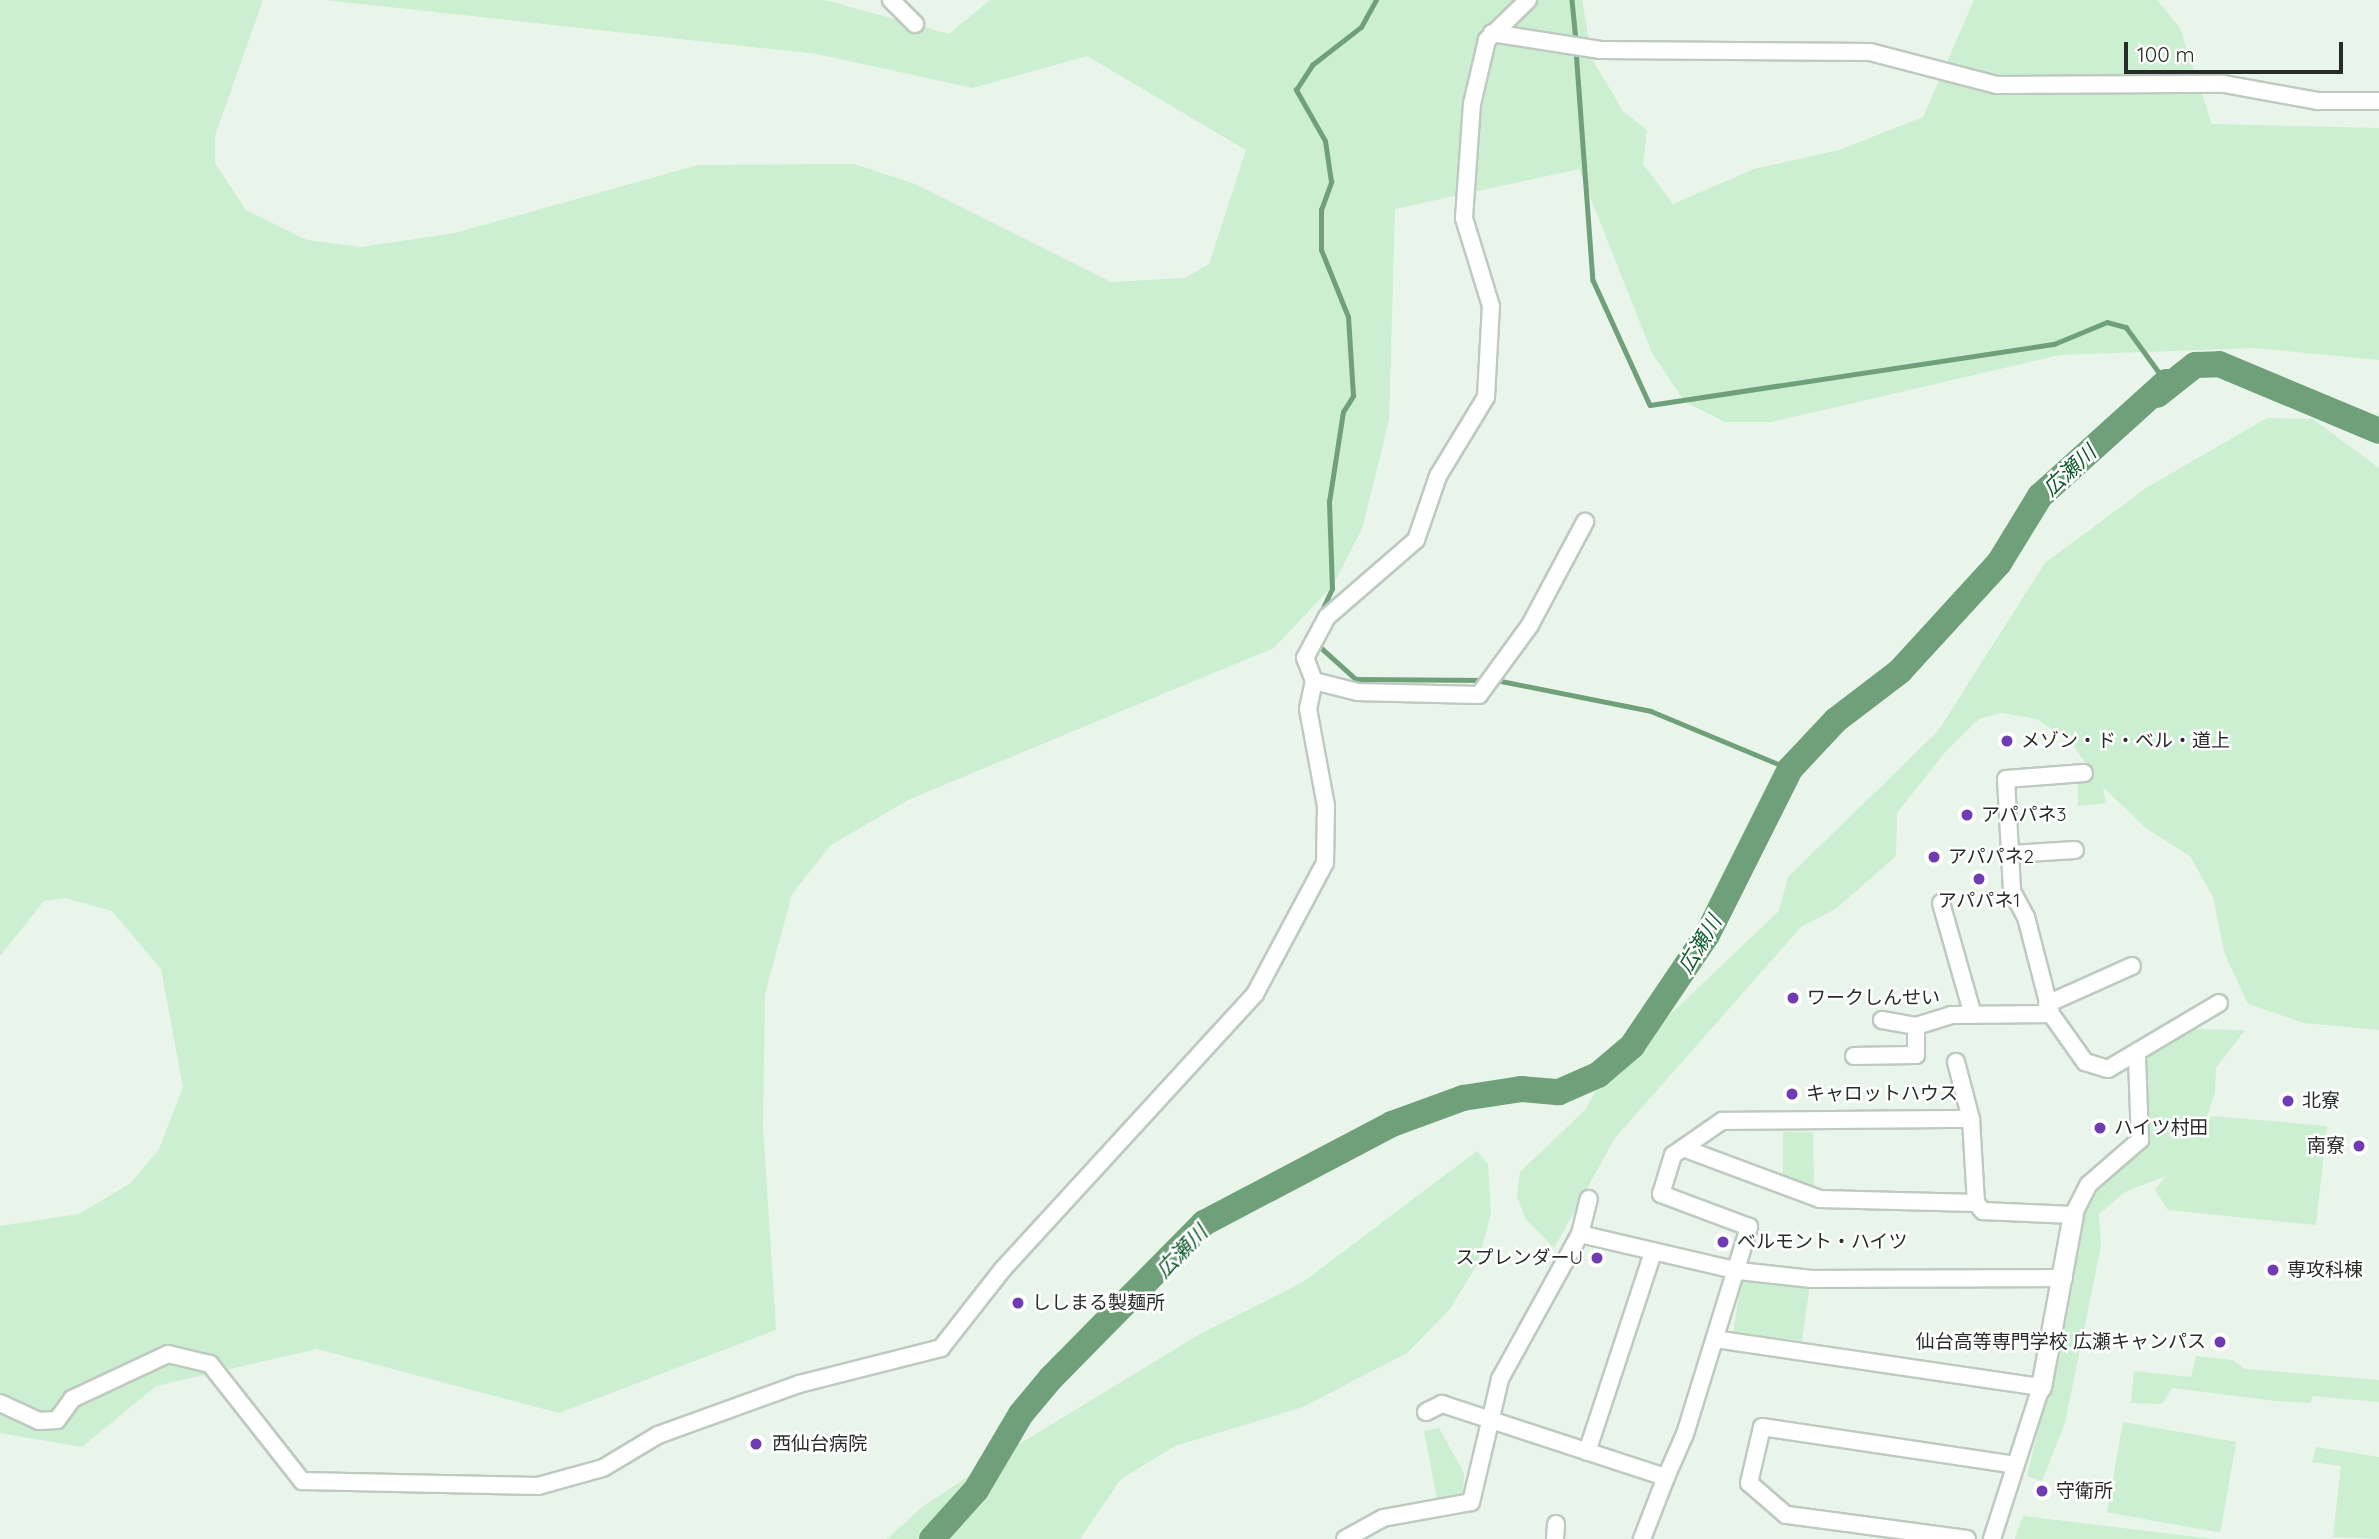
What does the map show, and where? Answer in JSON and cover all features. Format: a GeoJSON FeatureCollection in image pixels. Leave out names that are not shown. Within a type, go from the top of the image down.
{"type":"FeatureCollection","features":[{"type":"Feature","properties":{"kind":"street"},"geometry":{"type":"LineString","coordinates":[[891,0],[915,24]]}},
{"type":"Feature","properties":{"kind":"street"},"geometry":{"type":"LineString","coordinates":[[0,1403],[39,1421],[57,1420],[72,1399],[168,1354],[211,1364],[302,1481],[538,1486],[603,1468],[658,1435],[799,1384],[942,1348],[1003,1269],[1255,994],[1325,863],[1326,806],[1308,709],[1314,681],[1305,658],[1312,637],[1416,540],[1438,476],[1486,397],[1491,306],[1465,232],[1464,199],[1476,74],[1492,33],[1528,0]]}},
{"type":"Feature","properties":{"kind":"street"},"geometry":{"type":"LineString","coordinates":[[1492,33],[1578,44],[1870,52],[1997,85],[2224,84],[2318,101],[2379,101]]}},
{"type":"Feature","properties":{"kind":"street"},"geometry":{"type":"LineString","coordinates":[[1314,681],[1357,692],[1479,695],[1530,625],[1585,522]]}},
{"type":"Feature","properties":{"kind":"street"},"geometry":{"type":"LineString","coordinates":[[2084,773],[2006,779],[2012,891],[2026,917],[2049,1009],[2085,1062],[2108,1069],[2137,1057],[2219,1003]]}},
{"type":"Feature","properties":{"kind":"street"},"geometry":{"type":"LineString","coordinates":[[2011,854],[2075,850]]}},
{"type":"Feature","properties":{"kind":"street"},"geometry":{"type":"LineString","coordinates":[[1941,903],[1973,1015]]}},
{"type":"Feature","properties":{"kind":"street"},"geometry":{"type":"LineString","coordinates":[[1882,1020],[1916,1026],[1973,1015],[2049,1009],[2132,966]]}},
{"type":"Feature","properties":{"kind":"street"},"geometry":{"type":"LineString","coordinates":[[1854,1056],[1916,1055],[1916,1026]]}},
{"type":"Feature","properties":{"kind":"street"},"geometry":{"type":"LineString","coordinates":[[1992,1539],[2041,1387],[2064,1278],[2073,1215],[2088,1185],[2140,1140],[2137,1057]]}},
{"type":"Feature","properties":{"kind":"street"},"geometry":{"type":"LineString","coordinates":[[1956,1062],[1971,1119],[1976,1203],[1983,1211],[2073,1215]]}},
{"type":"Feature","properties":{"kind":"street"},"geometry":{"type":"LineString","coordinates":[[1642,1539],[1739,1271],[1749,1227],[1661,1194],[1673,1155],[1722,1121],[1971,1119]]}},
{"type":"Feature","properties":{"kind":"street"},"geometry":{"type":"LineString","coordinates":[[1683,1148],[1819,1199],[1976,1203]]}},
{"type":"Feature","properties":{"kind":"street"},"geometry":{"type":"LineString","coordinates":[[1345,1539],[1383,1518],[1471,1502],[1487,1416],[1512,1353],[1580,1234],[1589,1199]]}},
{"type":"Feature","properties":{"kind":"street"},"geometry":{"type":"LineString","coordinates":[[1580,1234],[1739,1271],[1812,1279],[2064,1278]]}},
{"type":"Feature","properties":{"kind":"street"},"geometry":{"type":"LineString","coordinates":[[1587,1452],[1653,1252]]}},
{"type":"Feature","properties":{"kind":"street"},"geometry":{"type":"LineString","coordinates":[[1715,1339],[2041,1387]]}},
{"type":"Feature","properties":{"kind":"street"},"geometry":{"type":"LineString","coordinates":[[1426,1412],[1443,1404],[1487,1416],[1666,1477]]}},
{"type":"Feature","properties":{"kind":"street"},"geometry":{"type":"LineString","coordinates":[[1967,1539],[1786,1515],[1749,1483],[1762,1427],[2015,1465]]}},
{"type":"Feature","properties":{"kind":"green space"},"geometry":{"type":"Polygon","coordinates":[[[0,0],[263,0],[215,136],[215,163],[246,210],[307,240],[361,247],[455,233],[698,165],[854,164],[915,184],[1111,282],[1185,278],[1209,264],[1246,150],[1087,56],[973,88],[817,54],[325,0],[825,0],[949,34],[990,0],[1582,0],[1592,59],[1623,111],[1647,130],[1643,164],[1673,204],[1754,169],[1839,150],[1923,117],[1974,0],[2157,0],[2180,28],[2212,124],[2379,128],[2379,360],[2255,348],[2060,355],[1771,422],[1725,422],[1685,402],[1652,353],[1579,169],[1395,209],[1389,420],[1362,529],[1333,585],[1274,648],[910,799],[831,845],[792,894],[765,994],[763,1126],[776,1330],[559,1413],[317,1349],[156,1386],[82,1447],[0,1433],[0,1226],[79,1214],[131,1183],[159,1149],[183,1087],[161,969],[112,911],[65,898],[44,901],[0,956],[0,0]]]}},
{"type":"Feature","properties":{"kind":"green space"},"geometry":{"type":"Polygon","coordinates":[[[2267,418],[2313,419],[2379,468],[2379,1030],[2304,1023],[2248,1004],[2224,952],[2213,897],[2190,856],[2147,829],[2103,787],[2106,803],[2078,806],[2078,777],[2094,776],[2071,742],[2037,719],[2001,713],[1979,719],[1947,750],[1897,813],[1896,856],[1837,908],[1801,927],[1615,1138],[1554,1248],[1525,1218],[1517,1196],[1520,1172],[1586,1109],[1601,1080],[1779,911],[1788,877],[1938,731],[2045,563],[2146,488],[2267,418]]]}},
{"type":"Feature","properties":{"kind":"green space"},"geometry":{"type":"Polygon","coordinates":[[[2188,1029],[2245,1030],[2216,1068],[2215,1093],[2202,1130],[2212,1116],[2327,1126],[2316,1225],[2168,1210],[2155,1190],[2166,1176],[2125,1192],[2099,1214],[2101,1246],[2065,1423],[2042,1481],[2027,1476],[2074,1281],[2078,1217],[2092,1191],[2146,1127],[2144,1059],[2188,1029]]]}},
{"type":"Feature","properties":{"kind":"green space"},"geometry":{"type":"Polygon","coordinates":[[[1783,1132],[1813,1132],[1814,1190],[1783,1180],[1783,1132]]]}},
{"type":"Feature","properties":{"kind":"green space"},"geometry":{"type":"Polygon","coordinates":[[[1477,1151],[1488,1164],[1491,1214],[1477,1265],[1450,1309],[1407,1353],[1303,1407],[1175,1446],[1121,1479],[1080,1539],[887,1539],[922,1507],[998,1457],[1200,1334],[1303,1282],[1477,1151]]]}},
{"type":"Feature","properties":{"kind":"green space"},"geometry":{"type":"Polygon","coordinates":[[[1741,1279],[1809,1289],[1802,1341],[1734,1331],[1741,1279]]]}},
{"type":"Feature","properties":{"kind":"green space"},"geometry":{"type":"Polygon","coordinates":[[[2196,1356],[2233,1360],[2245,1369],[2379,1380],[2379,1402],[2312,1396],[2311,1403],[2276,1401],[2172,1388],[2162,1404],[2131,1403],[2134,1371],[2191,1377],[2196,1356]]]}},
{"type":"Feature","properties":{"kind":"green space"},"geometry":{"type":"Polygon","coordinates":[[[2123,1422],[2236,1442],[2220,1533],[2107,1513],[2123,1422]]]}},
{"type":"Feature","properties":{"kind":"green space"},"geometry":{"type":"Polygon","coordinates":[[[1439,1428],[1464,1473],[1463,1493],[1437,1499],[1424,1431],[1439,1428]]]}},
{"type":"Feature","properties":{"kind":"green space"},"geometry":{"type":"Polygon","coordinates":[[[2316,1447],[2379,1457],[2379,1539],[2333,1537],[2341,1466],[2312,1462],[2316,1447]]]}},
{"type":"Feature","properties":{"kind":"green space"},"geometry":{"type":"Polygon","coordinates":[[[2023,1516],[2213,1539],[2015,1539],[2023,1516]]]}},
{"type":"Feature","properties":{"kind":"waterway"},"geometry":{"type":"LineString","coordinates":[[1316,623],[1332,589],[1329,502],[1343,412],[1353,396],[1348,317],[1321,250],[1321,210],[1331,182],[1325,141],[1296,90],[1312,65],[1361,27],[1376,0]]}},
{"type":"Feature","properties":{"kind":"waterway"},"geometry":{"type":"LineString","coordinates":[[1572,0],[1576,41]]}},
{"type":"Feature","properties":{"kind":"waterway"},"geometry":{"type":"LineString","coordinates":[[1576,50],[1593,280],[1650,405],[2054,344],[2107,322],[2126,327],[2166,382]]}},
{"type":"Feature","properties":{"kind":"waterway","name":"広瀬川"},"geometry":{"type":"LineString","coordinates":[[2157,395],[2195,365],[2219,364],[2379,431]]}},
{"type":"Feature","properties":{"kind":"waterway","name":"広瀬川"},"geometry":{"type":"LineString","coordinates":[[932,1539],[976,1490],[1021,1414],[1051,1378],[1204,1223],[1392,1124],[1463,1098],[1522,1089],[1559,1092],[1598,1075],[1632,1046],[1707,935],[1790,769],[1836,720],[1900,671],[1999,563],[2040,496],[2166,382]]}},
{"type":"Feature","properties":{"kind":"waterway"},"geometry":{"type":"LineString","coordinates":[[1318,645],[1356,679],[1484,680]]}},
{"type":"Feature","properties":{"kind":"waterway"},"geometry":{"type":"LineString","coordinates":[[1496,680],[1651,711],[1790,769]]}},
{"type":"Feature","properties":{"kind":"place","name":"メゾン・ド・ベル・道上"},"geometry":{"type":"Point","coordinates":[2007,741]}},
{"type":"Feature","properties":{"kind":"place","name":"アパパネ3"},"geometry":{"type":"Point","coordinates":[1967,815]}},
{"type":"Feature","properties":{"kind":"place","name":"アパパネ2"},"geometry":{"type":"Point","coordinates":[1934,857]}},
{"type":"Feature","properties":{"kind":"place","name":"アパパネ1"},"geometry":{"type":"Point","coordinates":[1979,879]}},
{"type":"Feature","properties":{"kind":"place","name":"ワークしんせい"},"geometry":{"type":"Point","coordinates":[1793,998]}},
{"type":"Feature","properties":{"kind":"place","name":"キャロットハウス"},"geometry":{"type":"Point","coordinates":[1792,1094]}},
{"type":"Feature","properties":{"kind":"place","name":"北寮"},"geometry":{"type":"Point","coordinates":[2288,1101]}},
{"type":"Feature","properties":{"kind":"place","name":"ハイツ村田"},"geometry":{"type":"Point","coordinates":[2100,1128]}},
{"type":"Feature","properties":{"kind":"place","name":"南寮"},"geometry":{"type":"Point","coordinates":[2359,1146]}},
{"type":"Feature","properties":{"kind":"place","name":"ベルモント・ハイツ"},"geometry":{"type":"Point","coordinates":[1723,1242]}},
{"type":"Feature","properties":{"kind":"place","name":"スプレンダーU"},"geometry":{"type":"Point","coordinates":[1597,1258]}},
{"type":"Feature","properties":{"kind":"place","name":"専攻科棟"},"geometry":{"type":"Point","coordinates":[2273,1270]}},
{"type":"Feature","properties":{"kind":"place","name":"ししまる製麺所"},"geometry":{"type":"Point","coordinates":[1018,1303]}},
{"type":"Feature","properties":{"kind":"place","name":"仙台高等専門学校 広瀬キャンパス"},"geometry":{"type":"Point","coordinates":[2220,1342]}},
{"type":"Feature","properties":{"kind":"place","name":"西仙台病院"},"geometry":{"type":"Point","coordinates":[756,1444]}},
{"type":"Feature","properties":{"kind":"place","name":"守衛所"},"geometry":{"type":"Point","coordinates":[2042,1491]}}]}
